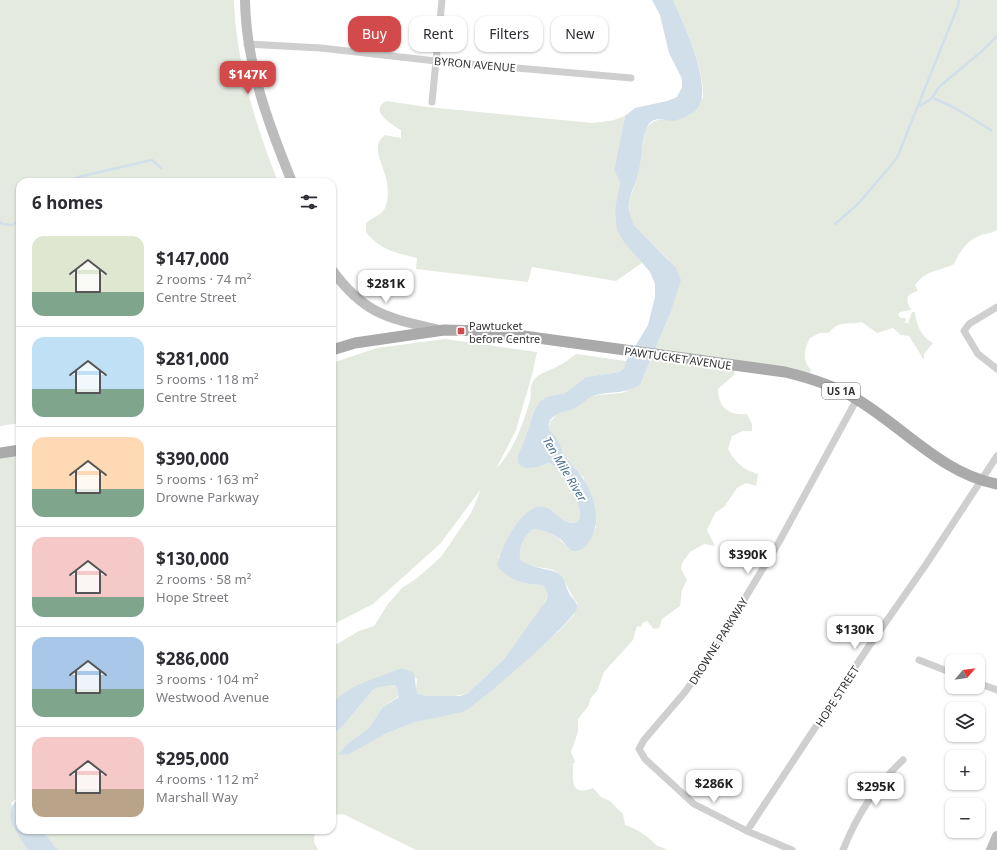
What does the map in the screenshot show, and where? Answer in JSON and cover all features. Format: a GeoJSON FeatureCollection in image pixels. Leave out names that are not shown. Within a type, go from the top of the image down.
{"type":"FeatureCollection","features":[{"type":"Feature","properties":{"kind":"main road"},"geometry":{"type":"LineString","coordinates":[[245,0],[247,44],[261,99],[291,178]]}},
{"type":"Feature","properties":{"kind":"main road"},"geometry":{"type":"LineString","coordinates":[[336,275],[346,289],[361,302],[376,311],[392,319],[444,330]]}},
{"type":"Feature","properties":{"kind":"main road","name":"PAWTUCKET AVENUE"},"geometry":{"type":"LineString","coordinates":[[336,349],[368,341],[444,330],[487,331],[799,375],[833,387],[857,399],[949,465],[981,481],[997,484]]}},
{"type":"Feature","properties":{"kind":"main road"},"geometry":{"type":"LineString","coordinates":[[0,453],[16,451]]}},
{"type":"Feature","properties":{"kind":"main road"},"geometry":{"type":"LineString","coordinates":[[991,850],[997,836]]}},
{"type":"Feature","properties":{"kind":"street"},"geometry":{"type":"LineString","coordinates":[[432,102],[442,0]]}},
{"type":"Feature","properties":{"kind":"street","name":"BYRON AVENUE"},"geometry":{"type":"LineString","coordinates":[[247,44],[321,48],[436,61],[631,78]]}},
{"type":"Feature","properties":{"kind":"street"},"geometry":{"type":"LineString","coordinates":[[997,307],[969,324],[964,331],[978,354],[997,369]]}},
{"type":"Feature","properties":{"kind":"street","name":"DROWNE PARKWAY"},"geometry":{"type":"LineString","coordinates":[[747,831],[694,804],[644,759],[639,749],[644,740],[685,692],[705,664],[779,542],[857,399]]}},
{"type":"Feature","properties":{"kind":"street","name":"HOPE STREET"},"geometry":{"type":"LineString","coordinates":[[747,831],[997,456]]}},
{"type":"Feature","properties":{"kind":"street"},"geometry":{"type":"LineString","coordinates":[[919,660],[945,670]]}},
{"type":"Feature","properties":{"kind":"street"},"geometry":{"type":"LineString","coordinates":[[985,686],[997,690]]}},
{"type":"Feature","properties":{"kind":"street"},"geometry":{"type":"LineString","coordinates":[[843,850],[858,816],[890,772],[903,760]]}},
{"type":"Feature","properties":{"kind":"street"},"geometry":{"type":"LineString","coordinates":[[747,831],[792,850]]}},
{"type":"Feature","properties":{"kind":"shaded area"},"geometry":{"type":"Polygon","coordinates":[[[0,0],[234,0],[238,47],[248,92],[254,115],[277,178],[16,178],[16,424],[0,426],[0,0]]]}},
{"type":"Feature","properties":{"kind":"shaded area"},"geometry":{"type":"Polygon","coordinates":[[[673,0],[997,0],[997,230],[975,238],[961,251],[954,264],[928,273],[915,285],[918,291],[909,295],[907,300],[911,310],[900,312],[898,315],[901,318],[906,318],[905,323],[908,323],[912,312],[915,312],[922,334],[933,343],[924,354],[924,360],[909,336],[901,335],[893,328],[877,333],[862,322],[844,324],[836,326],[829,333],[820,333],[810,338],[805,350],[806,362],[811,370],[807,380],[735,368],[734,375],[718,389],[722,405],[730,412],[747,414],[752,424],[752,431],[743,431],[732,436],[728,449],[740,465],[758,474],[756,486],[746,483],[737,488],[724,507],[715,513],[707,530],[715,546],[704,544],[690,552],[682,563],[681,569],[687,580],[682,590],[680,606],[662,619],[659,628],[654,629],[647,621],[642,623],[641,627],[637,626],[633,640],[604,672],[597,691],[590,699],[589,705],[578,719],[578,732],[571,752],[575,762],[573,764],[574,786],[580,790],[593,788],[601,797],[610,801],[623,814],[625,825],[642,833],[656,845],[667,850],[416,850],[343,814],[336,815],[336,732],[342,727],[373,690],[379,687],[395,685],[399,696],[382,708],[369,728],[348,743],[385,734],[415,722],[470,708],[560,630],[574,615],[577,603],[560,575],[553,570],[529,566],[520,559],[520,550],[527,535],[534,529],[545,531],[554,535],[569,549],[586,545],[596,527],[584,478],[564,455],[558,441],[551,435],[549,427],[550,422],[557,414],[573,409],[589,397],[622,393],[640,385],[670,314],[669,260],[634,225],[630,218],[629,202],[646,130],[651,123],[657,120],[673,121],[703,98],[703,87],[698,62],[673,0]]]}},
{"type":"Feature","properties":{"kind":"shaded area"},"geometry":{"type":"Polygon","coordinates":[[[386,101],[427,107],[593,123],[614,120],[625,116],[614,170],[620,183],[617,230],[642,263],[616,281],[532,267],[528,282],[416,269],[417,258],[383,247],[366,232],[366,223],[383,211],[388,198],[387,181],[378,153],[379,143],[385,135],[401,138],[401,130],[388,121],[381,113],[381,105],[386,101]]]}},
{"type":"Feature","properties":{"kind":"shaded area"},"geometry":{"type":"Polygon","coordinates":[[[445,339],[537,352],[516,430],[496,469],[508,454],[517,437],[530,401],[532,382],[536,377],[555,368],[576,354],[626,361],[624,368],[619,372],[586,377],[565,393],[546,397],[539,402],[534,411],[518,455],[537,467],[549,463],[555,465],[577,502],[580,510],[580,516],[577,522],[573,523],[561,519],[547,508],[514,527],[498,558],[525,583],[543,585],[547,589],[548,594],[542,609],[504,659],[468,693],[462,695],[443,697],[418,694],[416,690],[417,679],[401,668],[347,691],[336,700],[336,645],[359,631],[374,626],[388,604],[402,588],[416,579],[441,557],[471,513],[481,489],[440,544],[373,604],[336,623],[336,362],[377,348],[445,339]]]}},
{"type":"Feature","properties":{"kind":"shaded area"},"geometry":{"type":"Polygon","coordinates":[[[16,452],[16,799],[11,803],[16,817],[16,834],[22,834],[28,850],[0,850],[0,454],[16,452]]]}},
{"type":"Feature","properties":{"kind":"shaded area"},"geometry":{"type":"Polygon","coordinates":[[[45,834],[315,834],[314,842],[318,850],[58,850],[45,834]]]}},
{"type":"Feature","properties":{"kind":"water","name":"Ten Mile River"},"geometry":{"type":"Polygon","coordinates":[[[652,0],[673,0],[684,24],[696,57],[702,89],[701,102],[695,111],[684,117],[673,121],[657,119],[648,125],[639,169],[630,197],[629,208],[634,225],[676,268],[681,280],[670,314],[640,385],[629,390],[593,396],[573,409],[556,415],[549,423],[549,429],[559,442],[564,454],[582,477],[594,502],[596,518],[590,540],[582,549],[573,551],[554,535],[534,529],[525,538],[520,550],[520,559],[526,563],[555,572],[563,578],[569,593],[576,603],[577,608],[562,627],[546,642],[510,675],[470,708],[463,712],[415,722],[385,734],[349,754],[338,755],[348,743],[369,728],[382,708],[399,697],[395,685],[379,687],[373,690],[342,727],[336,732],[336,700],[347,691],[364,682],[401,668],[413,672],[418,694],[427,696],[460,696],[468,693],[504,659],[546,601],[548,594],[543,585],[517,581],[506,575],[497,565],[499,558],[514,528],[521,518],[529,511],[537,507],[545,507],[563,520],[572,523],[577,522],[580,516],[580,510],[573,494],[555,466],[549,463],[537,467],[527,468],[521,466],[518,462],[518,455],[534,411],[539,402],[546,397],[565,393],[586,377],[619,372],[624,368],[626,361],[648,325],[655,297],[655,284],[650,272],[624,242],[617,230],[615,210],[620,183],[614,170],[625,116],[635,108],[667,101],[677,97],[682,87],[682,79],[669,53],[660,15],[652,0]]]}},
{"type":"Feature","properties":{"kind":"water"},"geometry":{"type":"Polygon","coordinates":[[[16,801],[16,831],[11,817],[11,810],[16,801]]]}},
{"type":"Feature","properties":{"kind":"water"},"geometry":{"type":"Polygon","coordinates":[[[18,834],[45,834],[58,850],[28,850],[18,834]]]}},
{"type":"Feature","properties":{"kind":"waterway"},"geometry":{"type":"LineString","coordinates":[[835,224],[858,204],[897,158],[958,6],[959,0]]}},
{"type":"Feature","properties":{"kind":"waterway"},"geometry":{"type":"LineString","coordinates":[[920,106],[932,98],[939,87],[982,51],[997,36]]}},
{"type":"Feature","properties":{"kind":"waterway"},"geometry":{"type":"LineString","coordinates":[[933,98],[955,108],[991,130]]}},
{"type":"Feature","properties":{"kind":"waterway"},"geometry":{"type":"LineString","coordinates":[[77,178],[152,160],[161,168]]}},
{"type":"Feature","properties":{"kind":"waterway"},"geometry":{"type":"LineString","coordinates":[[0,222],[2,224],[12,225],[16,222]]}},
{"type":"Feature","properties":{"kind":"place","name":"Pawtucket before Centre"},"geometry":{"type":"Point","coordinates":[461,331]}}]}
